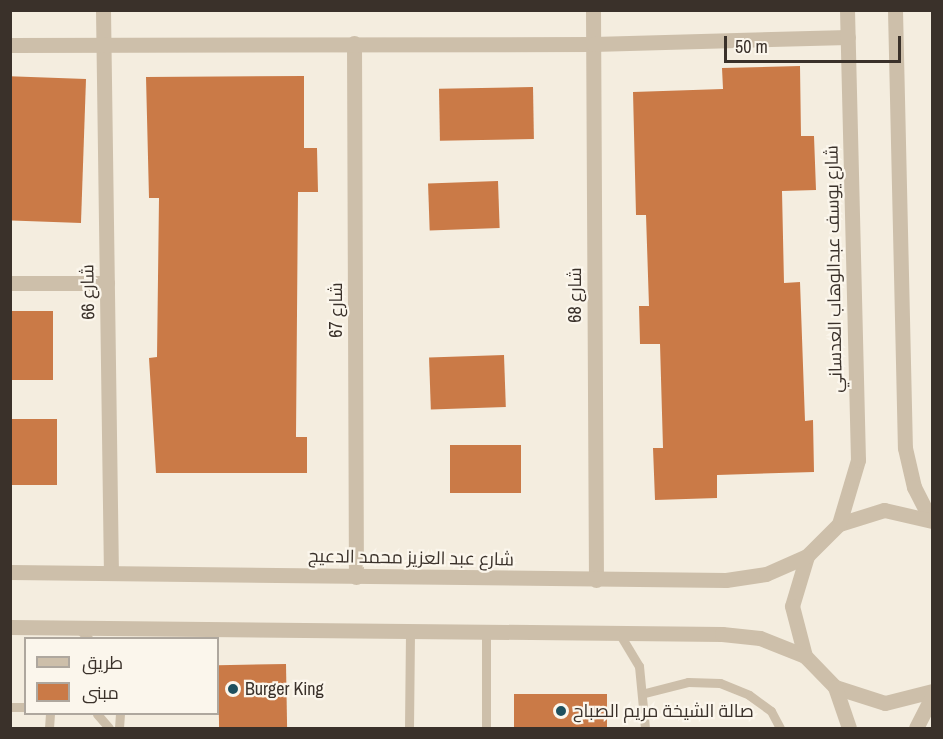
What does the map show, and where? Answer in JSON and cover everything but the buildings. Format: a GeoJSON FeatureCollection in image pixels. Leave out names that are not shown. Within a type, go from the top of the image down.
{"type":"FeatureCollection","features":[{"type":"Feature","properties":{"kind":"street","name":"شارع 66"},"geometry":{"type":"LineString","coordinates":[[104,10],[111,573]]}},
{"type":"Feature","properties":{"kind":"street","name":"شارع 68"},"geometry":{"type":"LineString","coordinates":[[593,10],[596,580]]}},
{"type":"Feature","properties":{"kind":"street","name":"شارع يوسف عبدالوهاب العدساني"},"geometry":{"type":"LineString","coordinates":[[839,524],[858,460],[848,10]]}},
{"type":"Feature","properties":{"kind":"street"},"geometry":{"type":"LineString","coordinates":[[895,10],[904,448],[914,487],[932,520]]}},
{"type":"Feature","properties":{"kind":"street"},"geometry":{"type":"LineString","coordinates":[[10,45],[104,43],[593,44],[848,37]]}},
{"type":"Feature","properties":{"kind":"street","name":"شارع 67"},"geometry":{"type":"LineString","coordinates":[[354,44],[356,577]]}},
{"type":"Feature","properties":{"kind":"street"},"geometry":{"type":"LineString","coordinates":[[10,283],[107,283]]}},
{"type":"Feature","properties":{"kind":"street"},"geometry":{"type":"LineString","coordinates":[[805,656],[792,606],[807,556],[839,524],[884,510],[932,520]]}},
{"type":"Feature","properties":{"kind":"street","name":"شارع عبد العزيز محمد الدعيج"},"geometry":{"type":"LineString","coordinates":[[10,573],[596,580],[745,578],[807,556]]}},
{"type":"Feature","properties":{"kind":"street"},"geometry":{"type":"LineString","coordinates":[[10,627],[83,633],[410,630],[743,635],[805,656],[835,687],[849,729]]}},
{"type":"Feature","properties":{"kind":"street"},"geometry":{"type":"LineString","coordinates":[[835,687],[885,703],[933,691]]}},
{"type":"Feature","properties":{"kind":"street"},"geometry":{"type":"LineString","coordinates":[[916,729],[933,696]]}},
{"type":"Feature","properties":{"kind":"lane"},"geometry":{"type":"LineString","coordinates":[[409,729],[410,630]]}},
{"type":"Feature","properties":{"kind":"lane"},"geometry":{"type":"LineString","coordinates":[[486,631],[486,729]]}},
{"type":"Feature","properties":{"kind":"lane"},"geometry":{"type":"LineString","coordinates":[[619,633],[639,666],[645,693],[645,729]]}},
{"type":"Feature","properties":{"kind":"lane"},"geometry":{"type":"LineString","coordinates":[[645,693],[688,682],[720,683],[749,695],[771,711],[780,729]]}},
{"type":"Feature","properties":{"kind":"lane"},"geometry":{"type":"LineString","coordinates":[[98,715],[109,729]]}},
{"type":"Feature","properties":{"kind":"place","name":"Burger King"},"geometry":{"type":"Point","coordinates":[233,689]}},
{"type":"Feature","properties":{"kind":"place","name":"صالة الشيخة مريم الصباح"},"geometry":{"type":"Point","coordinates":[561,711]}}]}
